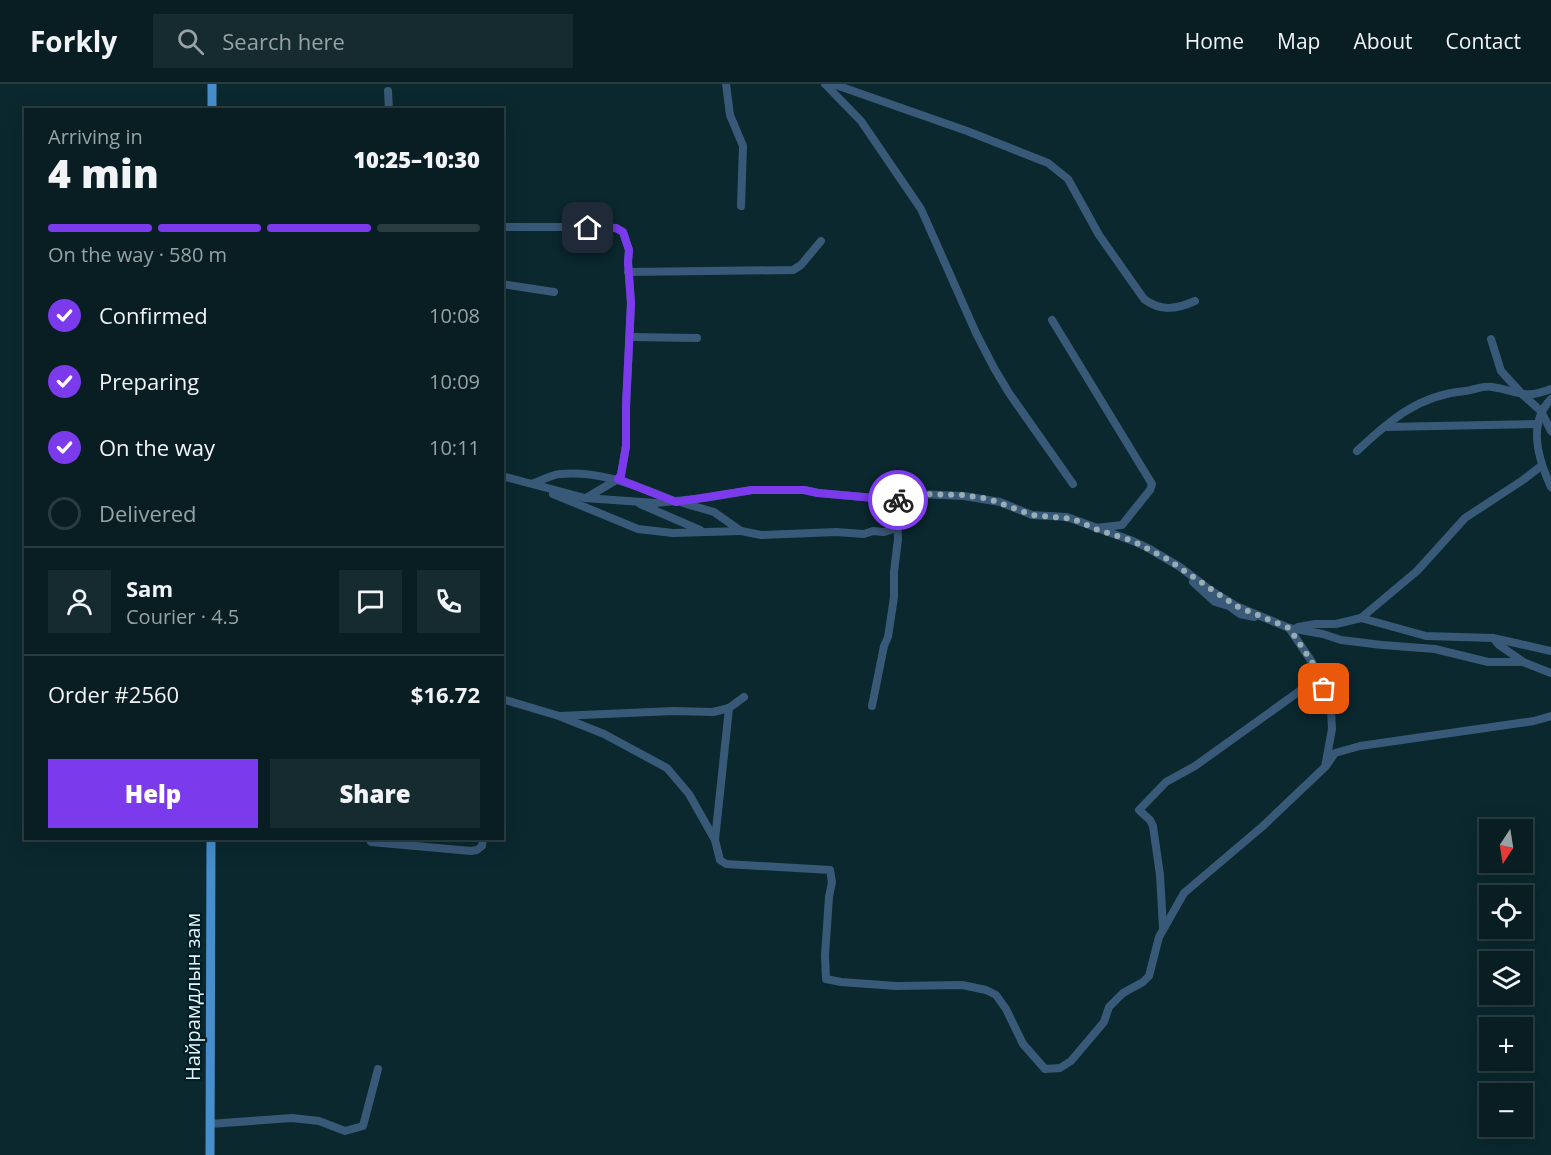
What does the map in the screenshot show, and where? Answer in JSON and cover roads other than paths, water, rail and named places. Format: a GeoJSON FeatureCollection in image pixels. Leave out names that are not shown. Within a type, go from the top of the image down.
{"type":"FeatureCollection","features":[{"type":"Feature","properties":{"kind":"main road"},"geometry":{"type":"LineString","coordinates":[[212,84],[212,108]]}},
{"type":"Feature","properties":{"kind":"main road","name":"Найрамдлын зам"},"geometry":{"type":"LineString","coordinates":[[210,1155],[211,840]]}},
{"type":"Feature","properties":{"kind":"street"},"geometry":{"type":"LineString","coordinates":[[726,84],[730,115],[742,146],[741,206]]}},
{"type":"Feature","properties":{"kind":"street"},"geometry":{"type":"LineString","coordinates":[[825,84],[861,121],[921,208],[976,333],[998,375],[1073,484]]}},
{"type":"Feature","properties":{"kind":"street"},"geometry":{"type":"LineString","coordinates":[[833,84],[967,131],[1048,163],[1068,179],[1099,235],[1143,299],[1152,304],[1174,309],[1195,301]]}},
{"type":"Feature","properties":{"kind":"street"},"geometry":{"type":"LineString","coordinates":[[388,91],[388,108]]}},
{"type":"Feature","properties":{"kind":"street"},"geometry":{"type":"LineString","coordinates":[[504,227],[616,228],[623,232],[629,250],[630,337],[626,446],[621,475],[585,498]]}},
{"type":"Feature","properties":{"kind":"street"},"geometry":{"type":"LineString","coordinates":[[628,272],[793,270],[801,265],[821,241]]}},
{"type":"Feature","properties":{"kind":"street"},"geometry":{"type":"LineString","coordinates":[[504,284],[554,292]]}},
{"type":"Feature","properties":{"kind":"street"},"geometry":{"type":"LineString","coordinates":[[1052,320],[1152,484],[1150,490],[1122,525],[1095,528]]}},
{"type":"Feature","properties":{"kind":"street"},"geometry":{"type":"LineString","coordinates":[[630,337],[697,338]]}},
{"type":"Feature","properties":{"kind":"street"},"geometry":{"type":"LineString","coordinates":[[1491,339],[1501,371],[1522,395],[1541,411],[1551,431]]}},
{"type":"Feature","properties":{"kind":"street"},"geometry":{"type":"LineString","coordinates":[[1357,451],[1412,406],[1446,392],[1490,386],[1522,395],[1537,394],[1551,389]]}},
{"type":"Feature","properties":{"kind":"street"},"geometry":{"type":"LineString","coordinates":[[1551,399],[1542,408],[1536,436],[1541,466],[1551,487]]}},
{"type":"Feature","properties":{"kind":"street"},"geometry":{"type":"LineString","coordinates":[[1385,427],[1538,424]]}},
{"type":"Feature","properties":{"kind":"street"},"geometry":{"type":"LineString","coordinates":[[1291,628],[1315,624],[1336,624],[1361,618],[1417,571],[1465,518],[1541,466]]}},
{"type":"Feature","properties":{"kind":"street"},"geometry":{"type":"LineString","coordinates":[[532,484],[558,474],[583,474],[618,479],[676,502],[714,512],[741,531]]}},
{"type":"Feature","properties":{"kind":"street"},"geometry":{"type":"LineString","coordinates":[[504,477],[585,498],[632,501],[676,502],[752,490],[804,490],[896,500],[905,500],[919,494],[971,496],[1000,502],[1038,516],[1067,517],[1133,541],[1167,559],[1236,606],[1291,628],[1341,640],[1435,649],[1488,662],[1523,662]]}},
{"type":"Feature","properties":{"kind":"street"},"geometry":{"type":"LineString","coordinates":[[545,487],[554,495],[638,529],[673,533],[741,531],[761,536],[836,532],[864,534],[897,528]]}},
{"type":"Feature","properties":{"kind":"street"},"geometry":{"type":"LineString","coordinates":[[872,706],[884,646],[888,637],[894,597],[896,500]]}},
{"type":"Feature","properties":{"kind":"street"},"geometry":{"type":"LineString","coordinates":[[632,501],[704,532]]}},
{"type":"Feature","properties":{"kind":"street"},"geometry":{"type":"LineString","coordinates":[[1361,618],[1426,636],[1493,638],[1551,651]]}},
{"type":"Feature","properties":{"kind":"street"},"geometry":{"type":"LineString","coordinates":[[1291,628],[1316,669],[1330,710],[1332,729],[1325,767]]}},
{"type":"Feature","properties":{"kind":"street"},"geometry":{"type":"LineString","coordinates":[[1493,638],[1523,662],[1551,674]]}},
{"type":"Feature","properties":{"kind":"street"},"geometry":{"type":"LineString","coordinates":[[1163,930],[1160,875],[1153,826],[1139,810],[1166,782],[1195,766],[1308,685],[1313,680],[1316,669]]}},
{"type":"Feature","properties":{"kind":"street"},"geometry":{"type":"LineString","coordinates":[[559,716],[674,711],[713,712],[729,708],[744,697]]}},
{"type":"Feature","properties":{"kind":"street"},"geometry":{"type":"LineString","coordinates":[[504,700],[559,716],[604,734],[667,768],[689,794],[716,840]]}},
{"type":"Feature","properties":{"kind":"street"},"geometry":{"type":"LineString","coordinates":[[729,708],[716,840],[720,860],[726,864],[830,870],[832,882],[825,955],[826,979],[896,986],[962,985],[986,990],[996,995],[1023,1044],[1045,1069],[1060,1068],[1071,1060],[1104,1022],[1109,1007],[1123,993],[1146,980],[1151,970],[1156,946],[1184,892],[1263,826],[1325,767],[1335,753],[1360,746],[1534,721],[1551,716]]}},
{"type":"Feature","properties":{"kind":"street"},"geometry":{"type":"LineString","coordinates":[[370,840],[371,842],[471,851],[482,846],[483,840]]}},
{"type":"Feature","properties":{"kind":"street"},"geometry":{"type":"LineString","coordinates":[[210,1124],[292,1118],[319,1121],[345,1131],[363,1126],[378,1069]]}}]}
